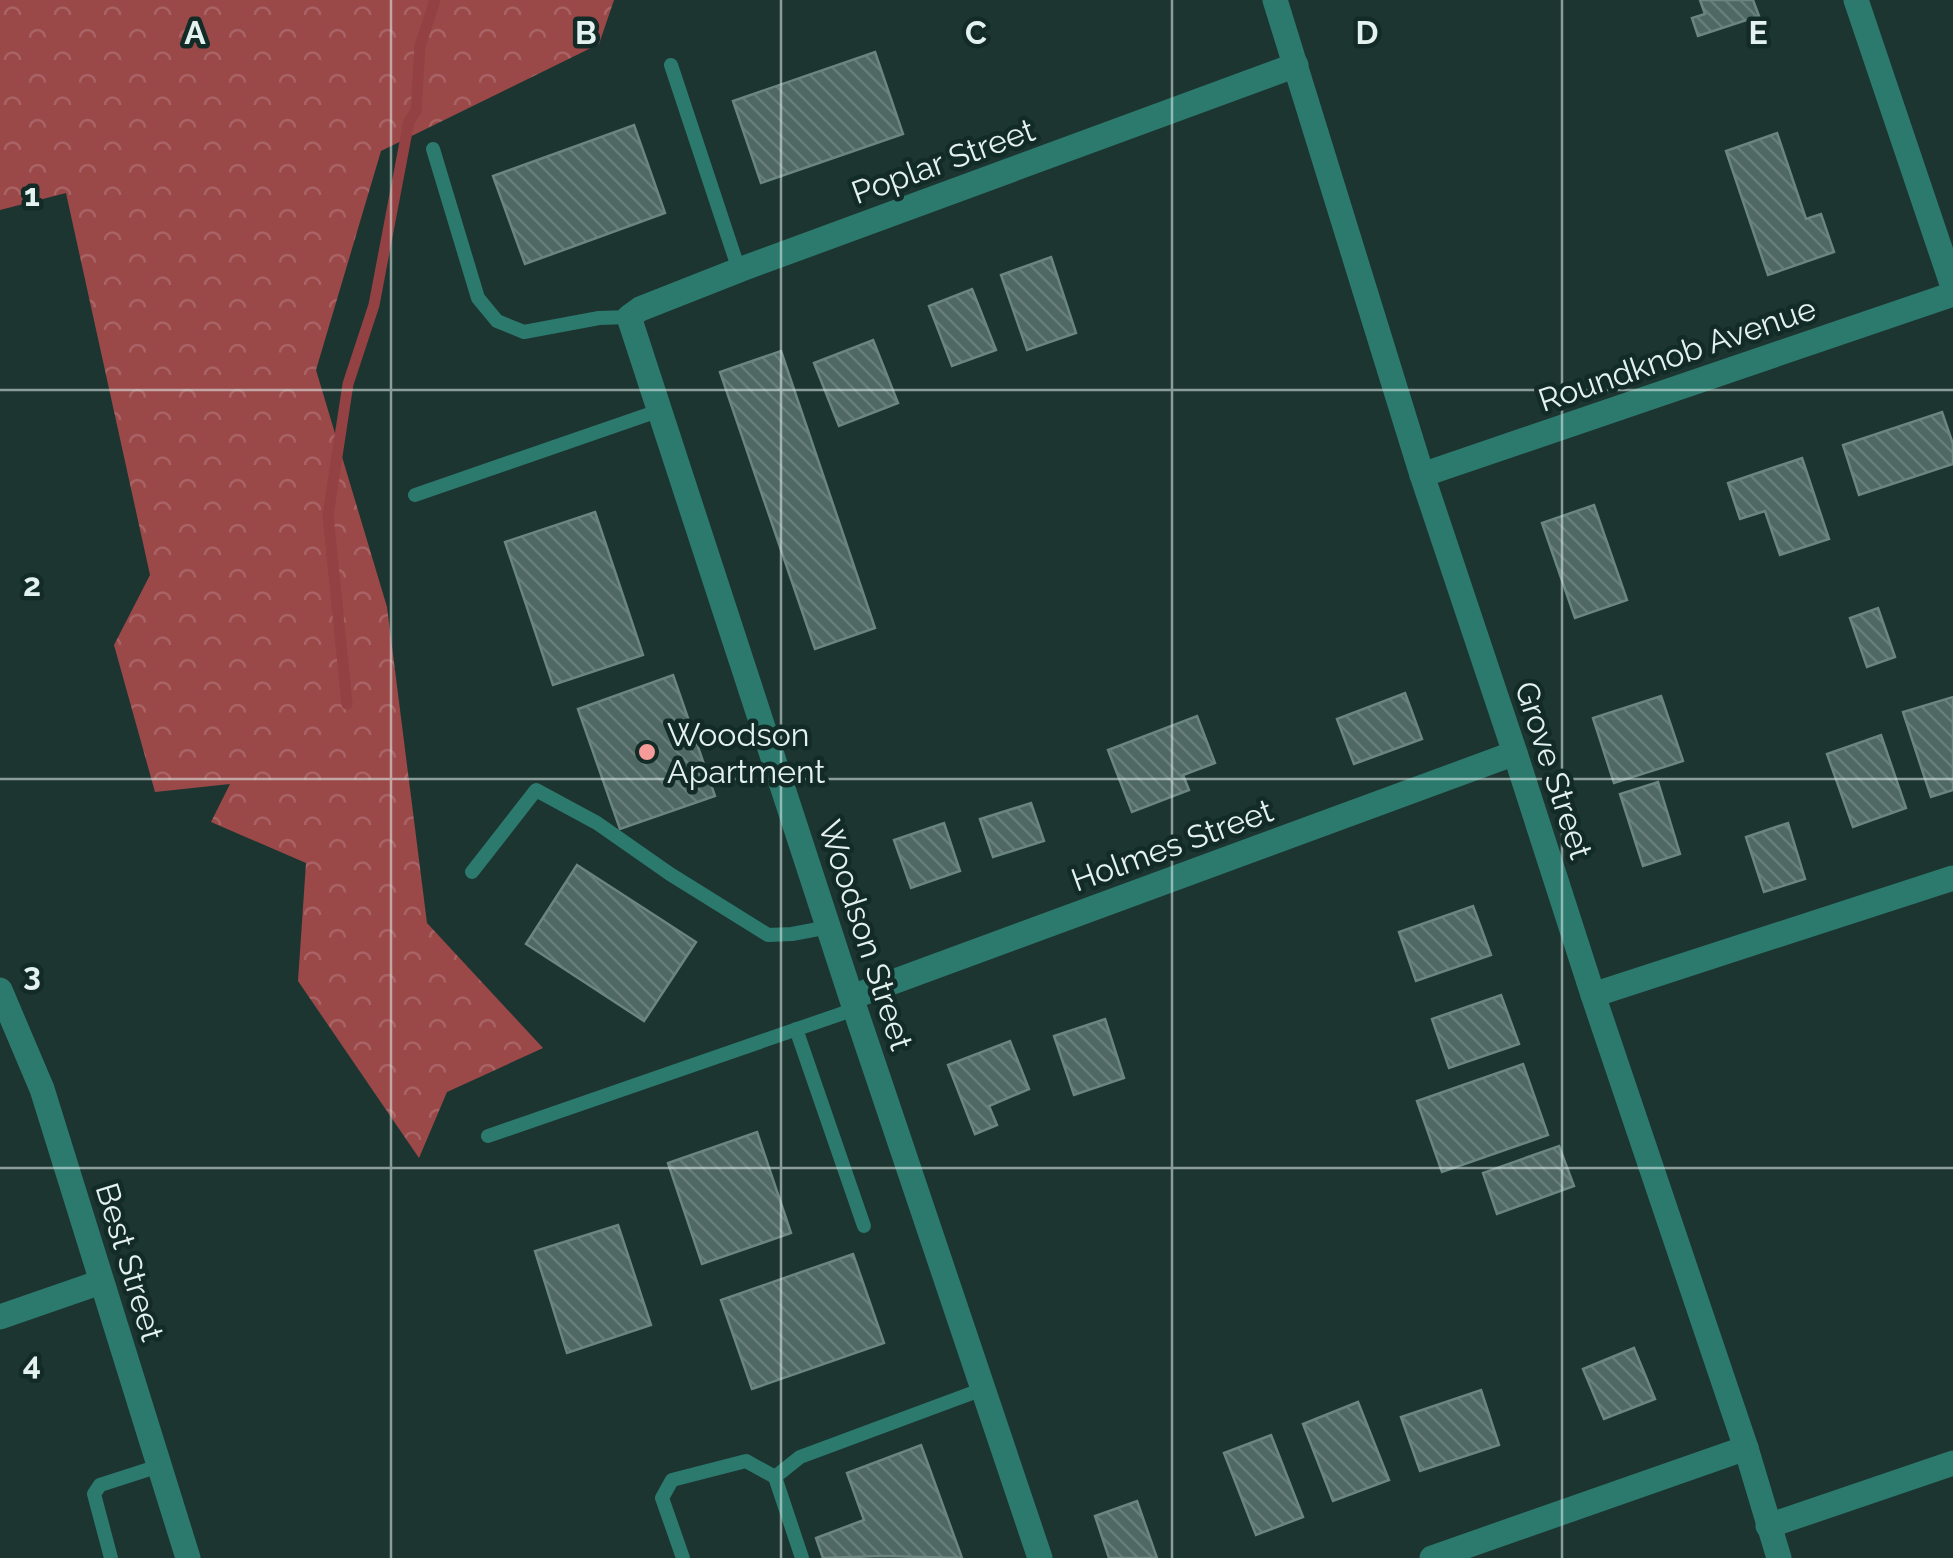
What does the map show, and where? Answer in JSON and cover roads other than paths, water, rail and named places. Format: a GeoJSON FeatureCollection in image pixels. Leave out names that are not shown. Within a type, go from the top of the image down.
{"type":"FeatureCollection","features":[{"type":"Feature","properties":{"kind":"street","name":"Grove Street"},"geometry":{"type":"LineString","coordinates":[[1275,0],[1422,475],[1746,1448],[1779,1558]]}},
{"type":"Feature","properties":{"kind":"street"},"geometry":{"type":"LineString","coordinates":[[1856,0],[1953,291]]}},
{"type":"Feature","properties":{"kind":"street","name":"Poplar Street"},"geometry":{"type":"LineString","coordinates":[[631,325],[640,309],[739,270],[1296,65]]}},
{"type":"Feature","properties":{"kind":"street","name":"Roundknob Avenue"},"geometry":{"type":"LineString","coordinates":[[1422,475],[1953,291]]}},
{"type":"Feature","properties":{"kind":"street","name":"Woodson Street"},"geometry":{"type":"LineString","coordinates":[[631,325],[1040,1558]]}},
{"type":"Feature","properties":{"kind":"street","name":"Holmes Street"},"geometry":{"type":"LineString","coordinates":[[853,1003],[1516,753]]}},
{"type":"Feature","properties":{"kind":"street"},"geometry":{"type":"LineString","coordinates":[[1592,995],[1953,878]]}},
{"type":"Feature","properties":{"kind":"street","name":"Best Street"},"geometry":{"type":"LineString","coordinates":[[0,990],[42,1089],[188,1558]]}},
{"type":"Feature","properties":{"kind":"street"},"geometry":{"type":"LineString","coordinates":[[0,1317],[101,1282]]}},
{"type":"Feature","properties":{"kind":"street"},"geometry":{"type":"LineString","coordinates":[[1432,1558],[1460,1554],[1746,1448]]}},
{"type":"Feature","properties":{"kind":"street"},"geometry":{"type":"LineString","coordinates":[[1768,1526],[1953,1464]]}},
{"type":"Feature","properties":{"kind":"lane"},"geometry":{"type":"LineString","coordinates":[[671,65],[739,270]]}},
{"type":"Feature","properties":{"kind":"lane"},"geometry":{"type":"LineString","coordinates":[[432,148],[478,298],[497,322],[524,332],[599,318],[631,325]]}},
{"type":"Feature","properties":{"kind":"lane"},"geometry":{"type":"LineString","coordinates":[[414,495],[658,411]]}},
{"type":"Feature","properties":{"kind":"lane"},"geometry":{"type":"LineString","coordinates":[[472,872],[536,790],[597,823],[768,935],[829,927]]}},
{"type":"Feature","properties":{"kind":"lane"},"geometry":{"type":"LineString","coordinates":[[488,1136],[796,1029],[853,1003]]}},
{"type":"Feature","properties":{"kind":"lane"},"geometry":{"type":"LineString","coordinates":[[796,1029],[864,1226]]}},
{"type":"Feature","properties":{"kind":"lane"},"geometry":{"type":"LineString","coordinates":[[775,1477],[800,1457],[983,1389]]}},
{"type":"Feature","properties":{"kind":"lane"},"geometry":{"type":"LineString","coordinates":[[684,1558],[662,1498],[672,1480],[746,1461],[775,1477],[802,1558]]}},
{"type":"Feature","properties":{"kind":"lane"},"geometry":{"type":"LineString","coordinates":[[112,1558],[94,1494],[100,1485],[159,1466]]}},
{"type":"Feature","properties":{"kind":"waterway"},"geometry":{"type":"LineString","coordinates":[[347,704],[328,515],[348,384],[374,305],[409,121],[416,111],[420,46],[435,0]]}},
{"type":"Feature","properties":{"kind":"place","name":"Woodson Apartment"},"geometry":{"type":"Point","coordinates":[647,752]}}]}
